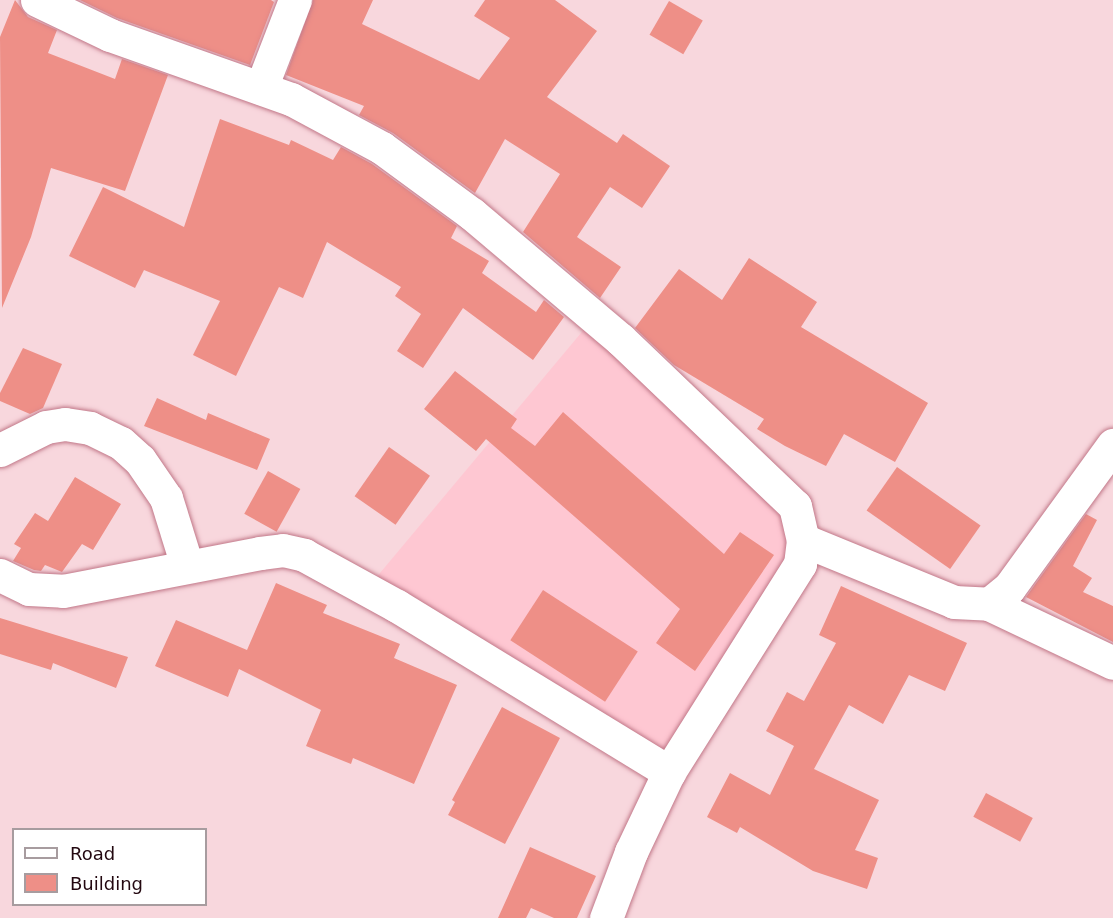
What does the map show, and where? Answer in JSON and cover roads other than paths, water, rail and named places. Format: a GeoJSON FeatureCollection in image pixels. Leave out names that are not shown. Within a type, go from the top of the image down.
{"type":"FeatureCollection","features":[{"type":"Feature","properties":{"kind":"street"},"geometry":{"type":"LineString","coordinates":[[37,0],[110,35],[261,88],[337,121],[382,148],[472,214],[620,339],[783,492],[795,506],[803,540],[800,564],[669,772],[631,852],[606,918]]}},
{"type":"Feature","properties":{"kind":"street"},"geometry":{"type":"LineString","coordinates":[[261,88],[295,0]]}},
{"type":"Feature","properties":{"kind":"street"},"geometry":{"type":"LineString","coordinates":[[0,450],[46,427],[65,424],[90,428],[121,443],[140,460],[166,498],[187,566]]}},
{"type":"Feature","properties":{"kind":"street"},"geometry":{"type":"LineString","coordinates":[[989,604],[1009,588],[1113,445]]}},
{"type":"Feature","properties":{"kind":"street"},"geometry":{"type":"LineString","coordinates":[[803,540],[954,602],[989,604],[1113,663]]}},
{"type":"Feature","properties":{"kind":"street"},"geometry":{"type":"LineString","coordinates":[[0,575],[29,589],[63,591],[187,566],[283,550],[304,555],[397,606],[669,772]]}}]}
